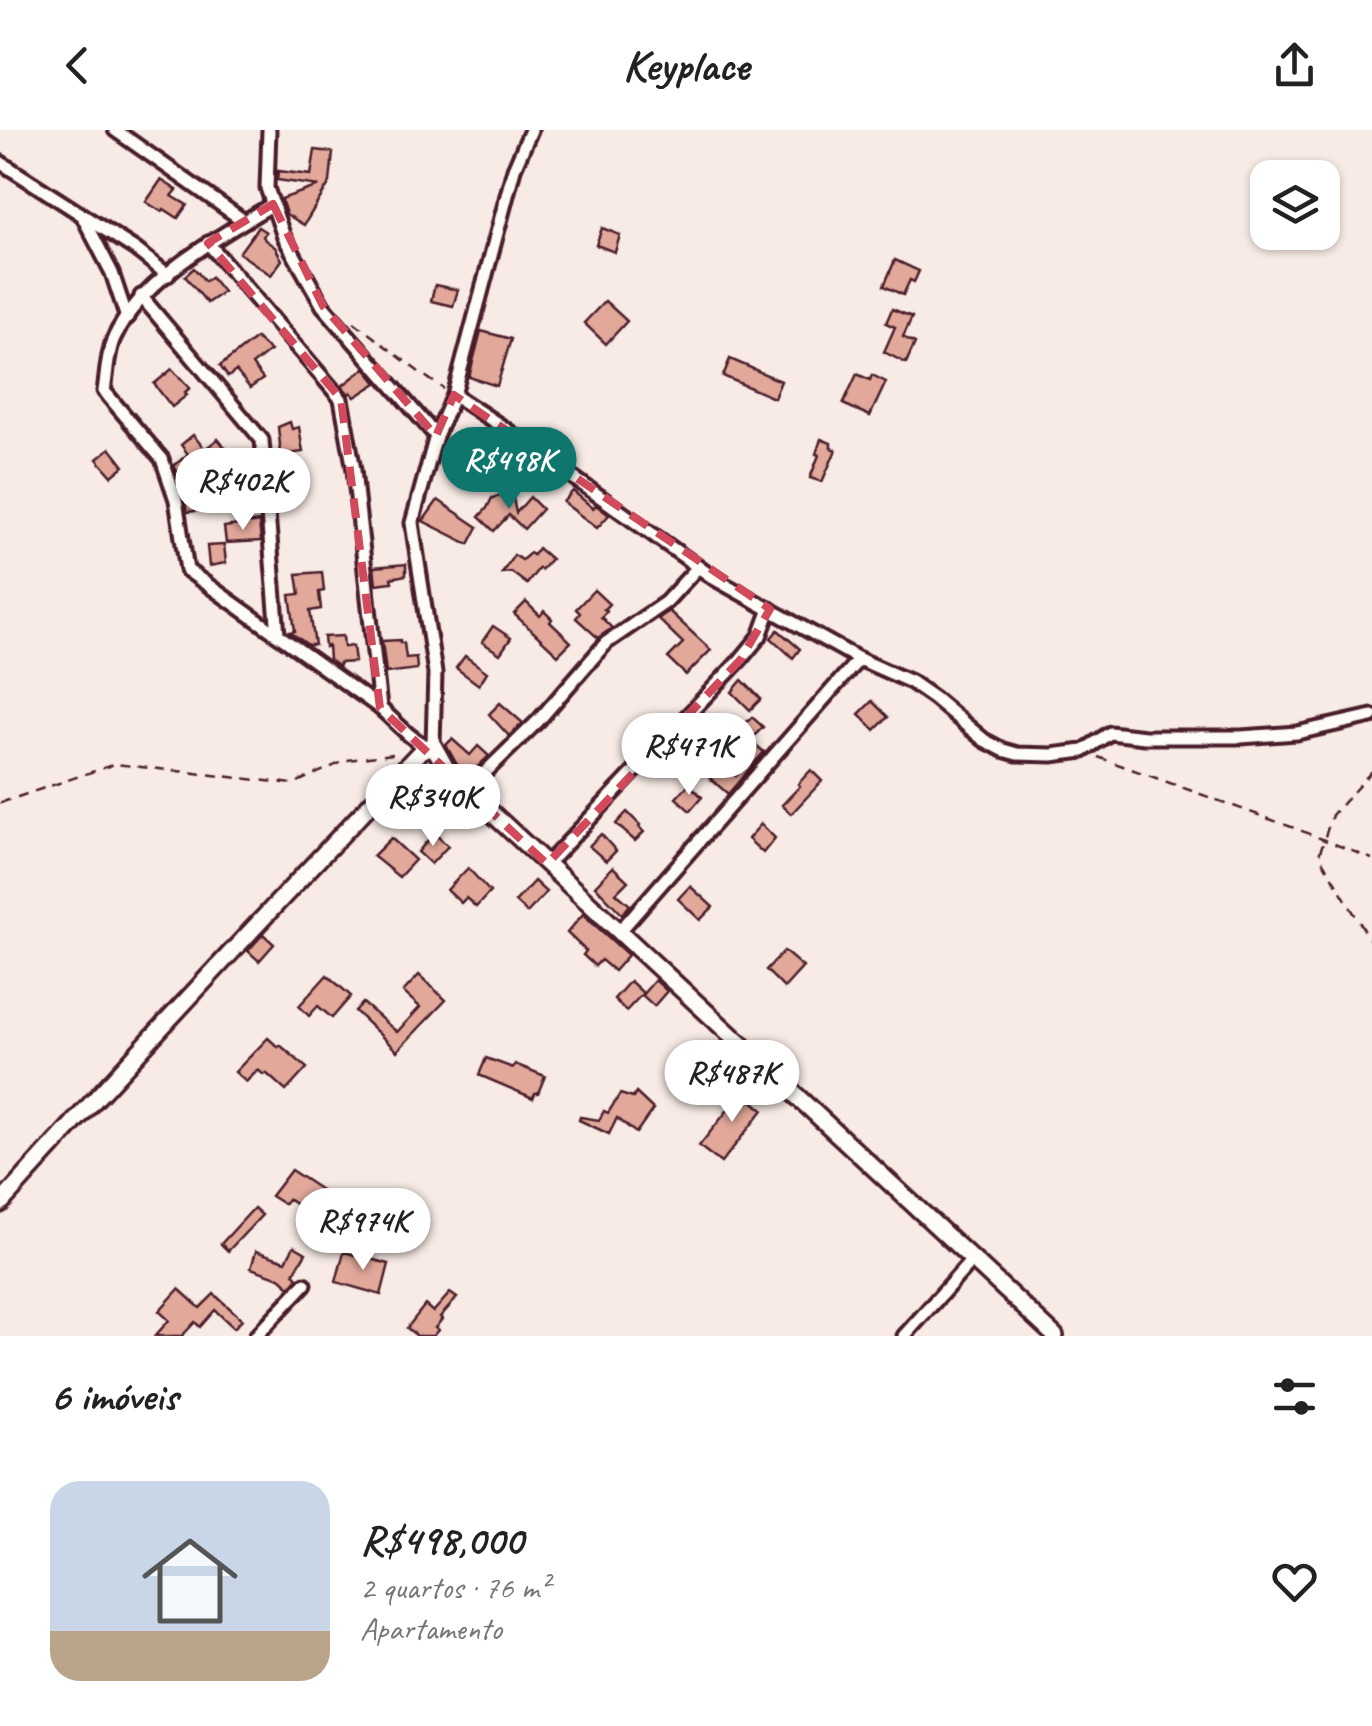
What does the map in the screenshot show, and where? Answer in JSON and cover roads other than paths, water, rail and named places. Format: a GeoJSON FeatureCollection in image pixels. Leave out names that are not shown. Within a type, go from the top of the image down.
{"type":"FeatureCollection","features":[{"type":"Feature","properties":{"kind":"street"},"geometry":{"type":"LineString","coordinates":[[114,130],[244,221]]}},
{"type":"Feature","properties":{"kind":"street"},"geometry":{"type":"LineString","coordinates":[[269,130],[266,176],[284,237],[324,306],[436,436]]}},
{"type":"Feature","properties":{"kind":"street"},"geometry":{"type":"LineString","coordinates":[[0,1204],[177,1009],[427,748],[435,673],[412,523],[436,436],[454,395],[514,169],[531,130]]}},
{"type":"Feature","properties":{"kind":"street"},"geometry":{"type":"LineString","coordinates":[[0,162],[135,249],[168,275]]}},
{"type":"Feature","properties":{"kind":"street"},"geometry":{"type":"LineString","coordinates":[[273,204],[208,243],[141,296],[112,340],[104,391],[162,460],[176,500],[187,570],[380,708],[427,748],[467,790],[1055,1336]]}},
{"type":"Feature","properties":{"kind":"street"},"geometry":{"type":"LineString","coordinates":[[82,215],[112,274],[127,318]]}},
{"type":"Feature","properties":{"kind":"street"},"geometry":{"type":"LineString","coordinates":[[208,243],[341,399],[354,470],[380,708]]}},
{"type":"Feature","properties":{"kind":"street"},"geometry":{"type":"LineString","coordinates":[[141,296],[262,440],[278,635]]}},
{"type":"Feature","properties":{"kind":"street"},"geometry":{"type":"LineString","coordinates":[[454,395],[715,579],[859,659],[912,682],[984,740],[1003,750],[1052,755],[1083,751],[1110,734],[1242,737],[1297,733],[1372,716]]}},
{"type":"Feature","properties":{"kind":"street"},"geometry":{"type":"LineString","coordinates":[[467,790],[538,721],[606,643],[666,602],[698,567]]}},
{"type":"Feature","properties":{"kind":"street"},"geometry":{"type":"LineString","coordinates":[[547,864],[741,659],[760,636],[770,609]]}},
{"type":"Feature","properties":{"kind":"street"},"geometry":{"type":"LineString","coordinates":[[619,932],[859,659]]}},
{"type":"Feature","properties":{"kind":"street"},"geometry":{"type":"LineString","coordinates":[[904,1336],[972,1260]]}},
{"type":"Feature","properties":{"kind":"street"},"geometry":{"type":"LineString","coordinates":[[256,1336],[305,1284]]}}]}
